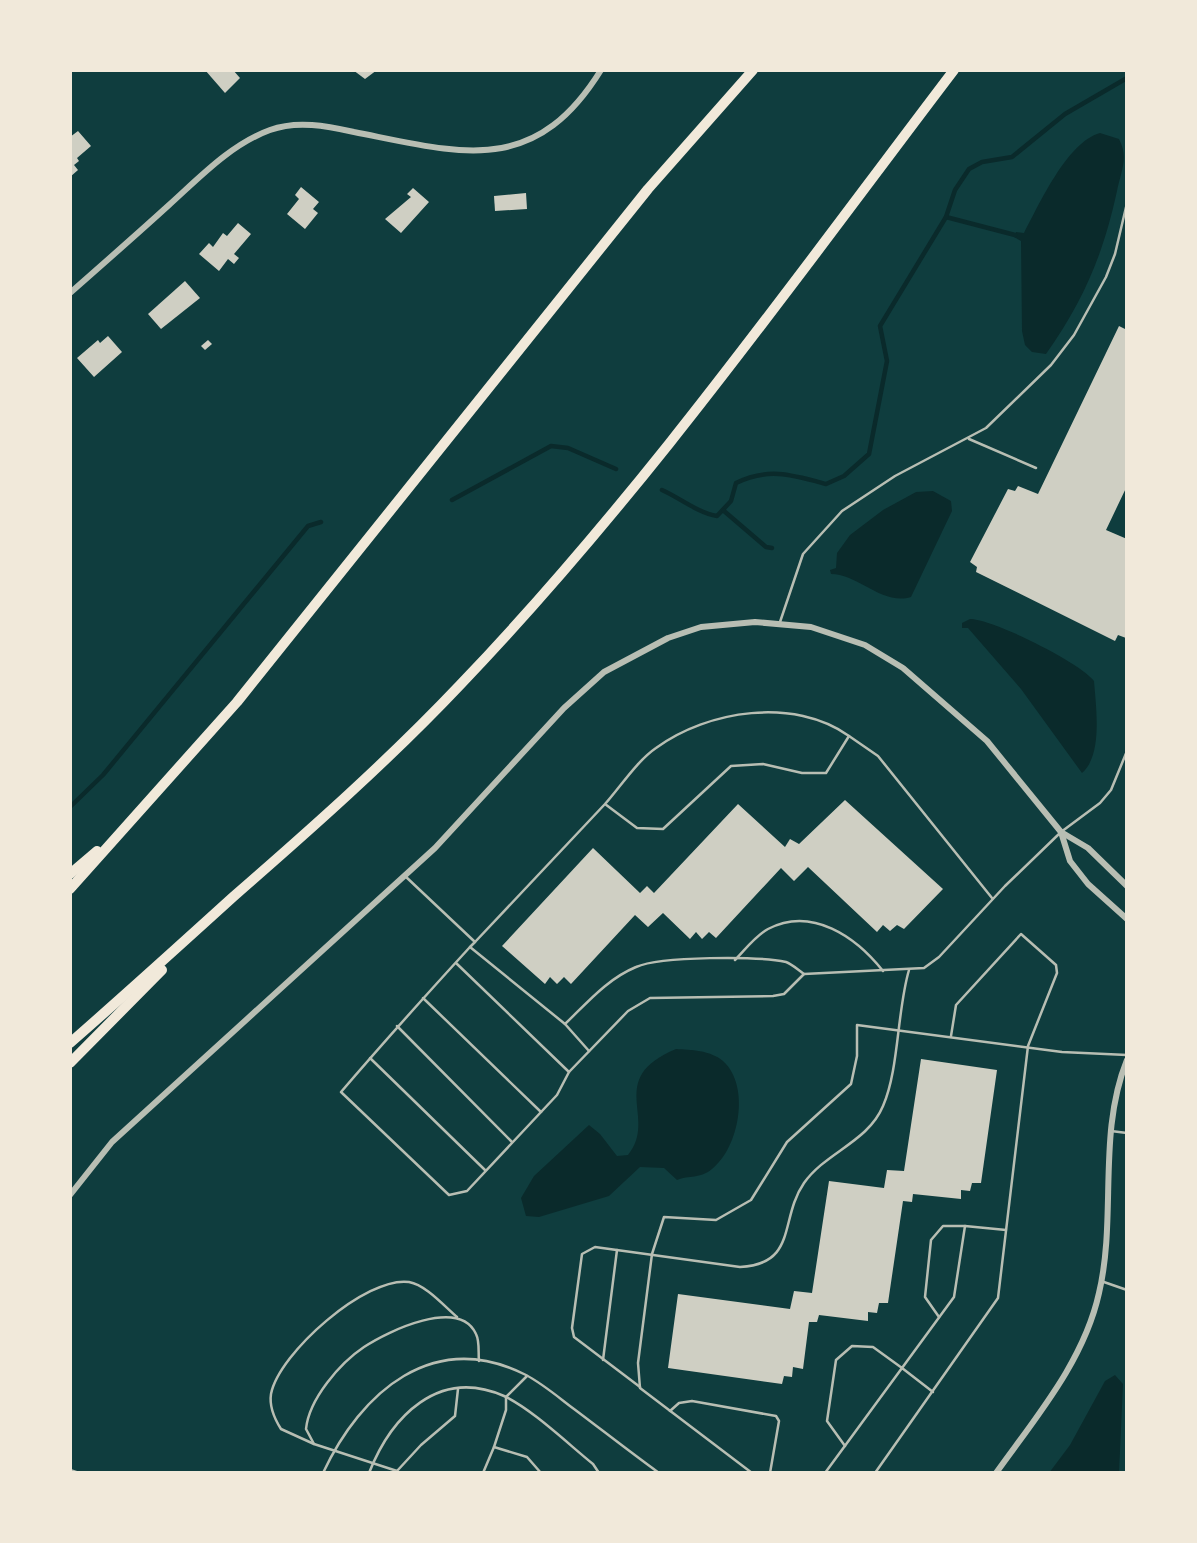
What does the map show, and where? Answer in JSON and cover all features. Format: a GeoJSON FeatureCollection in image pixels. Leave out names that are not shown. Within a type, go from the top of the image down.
{"type":"FeatureCollection","features":[{"type":"Feature","properties":{"kind":"highway"},"geometry":{"type":"LineString","coordinates":[[70,889],[134,820],[293,635],[648,189],[753,70]]}},
{"type":"Feature","properties":{"kind":"highway"},"geometry":{"type":"LineString","coordinates":[[70,1043],[316,825],[450,695],[568,565],[717,383],[954,70]]}},
{"type":"Feature","properties":{"kind":"highway"},"geometry":{"type":"LineString","coordinates":[[70,874],[134,820]]}},
{"type":"Feature","properties":{"kind":"highway"},"geometry":{"type":"LineString","coordinates":[[70,1063],[235,895]]}},
{"type":"Feature","properties":{"kind":"street"},"geometry":{"type":"LineString","coordinates":[[70,293],[228,154],[271,129],[306,125],[325,127],[461,150],[511,146],[556,125],[572,112],[601,70]]}},
{"type":"Feature","properties":{"kind":"street"},"geometry":{"type":"LineString","coordinates":[[70,1195],[112,1142],[435,848],[564,708],[619,661],[692,629],[780,622],[811,627],[865,645],[923,682],[987,741],[1060,832],[1070,861],[1088,884],[1127,919]]}},
{"type":"Feature","properties":{"kind":"street"},"geometry":{"type":"LineString","coordinates":[[1060,832],[1088,848],[1127,886]]}},
{"type":"Feature","properties":{"kind":"street"},"geometry":{"type":"LineString","coordinates":[[996,1473],[1067,1371],[1085,1337],[1101,1281],[1111,1131],[1127,1058]]}},
{"type":"Feature","properties":{"kind":"lane"},"geometry":{"type":"LineString","coordinates":[[780,622],[803,554],[842,510],[895,476],[969,439],[1003,415],[1029,390],[1074,335],[1115,254],[1127,203]]}},
{"type":"Feature","properties":{"kind":"lane"},"geometry":{"type":"LineString","coordinates":[[969,439],[1036,468]]}},
{"type":"Feature","properties":{"kind":"lane"},"geometry":{"type":"LineString","coordinates":[[804,974],[784,994],[650,998],[628,1011],[569,1072],[557,1095],[467,1191],[449,1195],[341,1092],[397,1026],[606,804],[653,749],[678,734],[735,714],[786,712],[836,727],[878,756],[993,898]]}},
{"type":"Feature","properties":{"kind":"lane"},"geometry":{"type":"LineString","coordinates":[[606,804],[637,828],[663,829],[731,766],[762,764],[803,773],[826,773],[849,736]]}},
{"type":"Feature","properties":{"kind":"lane"},"geometry":{"type":"LineString","coordinates":[[565,1024],[608,983],[638,966],[682,960],[735,960],[788,963],[804,974],[924,968],[939,957],[993,898],[1060,832],[1111,790],[1127,751]]}},
{"type":"Feature","properties":{"kind":"lane"},"geometry":{"type":"LineString","coordinates":[[405,876],[475,942]]}},
{"type":"Feature","properties":{"kind":"lane"},"geometry":{"type":"LineString","coordinates":[[735,960],[767,930],[783,923],[814,921],[838,931],[865,949],[883,971]]}},
{"type":"Feature","properties":{"kind":"lane"},"geometry":{"type":"LineString","coordinates":[[875,1473],[998,1298],[1028,1046],[1058,973],[1056,965],[1021,934],[956,1005],[951,1036]]}},
{"type":"Feature","properties":{"kind":"lane"},"geometry":{"type":"LineString","coordinates":[[470,947],[565,1024],[589,1051]]}},
{"type":"Feature","properties":{"kind":"lane"},"geometry":{"type":"LineString","coordinates":[[456,963],[569,1072]]}},
{"type":"Feature","properties":{"kind":"lane"},"geometry":{"type":"LineString","coordinates":[[752,1473],[574,1338],[572,1328],[582,1254],[595,1247],[740,1266],[754,1266],[770,1260],[780,1251],[792,1209],[803,1185],[825,1160],[869,1129],[878,1116],[884,1103],[909,970]]}},
{"type":"Feature","properties":{"kind":"lane"},"geometry":{"type":"LineString","coordinates":[[423,998],[541,1112]]}},
{"type":"Feature","properties":{"kind":"lane"},"geometry":{"type":"LineString","coordinates":[[640,1388],[638,1363],[652,1254],[664,1217],[716,1220],[751,1200],[787,1142],[836,1101],[851,1084],[858,1056],[858,1025],[1127,1058]]}},
{"type":"Feature","properties":{"kind":"lane"},"geometry":{"type":"LineString","coordinates":[[397,1026],[512,1142]]}},
{"type":"Feature","properties":{"kind":"lane"},"geometry":{"type":"LineString","coordinates":[[370,1058],[486,1171]]}},
{"type":"Feature","properties":{"kind":"lane"},"geometry":{"type":"LineString","coordinates":[[1111,1131],[1127,1133]]}},
{"type":"Feature","properties":{"kind":"lane"},"geometry":{"type":"LineString","coordinates":[[939,1317],[925,1297],[931,1240],[943,1226],[1006,1230]]}},
{"type":"Feature","properties":{"kind":"lane"},"geometry":{"type":"LineString","coordinates":[[825,1473],[954,1297],[965,1226]]}},
{"type":"Feature","properties":{"kind":"lane"},"geometry":{"type":"LineString","coordinates":[[603,1360],[617,1250]]}},
{"type":"Feature","properties":{"kind":"lane"},"geometry":{"type":"LineString","coordinates":[[1101,1281],[1127,1290]]}},
{"type":"Feature","properties":{"kind":"lane"},"geometry":{"type":"LineString","coordinates":[[458,1389],[455,1416],[421,1445],[402,1469],[392,1472],[281,1429],[271,1406],[275,1383],[310,1336],[334,1315],[370,1293],[401,1282],[420,1286],[475,1333],[479,1361]]}},
{"type":"Feature","properties":{"kind":"lane"},"geometry":{"type":"LineString","coordinates":[[314,1444],[306,1429],[306,1420],[328,1383],[343,1365],[364,1347],[383,1337],[439,1317],[457,1317]]}},
{"type":"Feature","properties":{"kind":"lane"},"geometry":{"type":"LineString","coordinates":[[845,1446],[827,1421],[836,1360],[852,1346],[873,1347],[933,1392]]}},
{"type":"Feature","properties":{"kind":"lane"},"geometry":{"type":"LineString","coordinates":[[323,1473],[368,1402],[395,1380],[428,1364],[458,1360],[479,1361],[527,1376],[659,1473]]}},
{"type":"Feature","properties":{"kind":"lane"},"geometry":{"type":"LineString","coordinates":[[483,1473],[506,1410],[506,1397],[527,1376]]}},
{"type":"Feature","properties":{"kind":"lane"},"geometry":{"type":"LineString","coordinates":[[369,1473],[390,1428],[406,1412],[437,1394],[471,1388],[506,1397],[593,1464],[599,1473]]}},
{"type":"Feature","properties":{"kind":"lane"},"geometry":{"type":"LineString","coordinates":[[670,1411],[679,1403],[692,1401],[776,1416],[779,1421],[770,1473]]}},
{"type":"Feature","properties":{"kind":"lane"},"geometry":{"type":"LineString","coordinates":[[494,1447],[527,1457],[541,1473]]}},
{"type":"Feature","properties":{"kind":"lane"},"geometry":{"type":"LineString","coordinates":[[70,1470],[79,1473]]}},
{"type":"Feature","properties":{"kind":"water"},"geometry":{"type":"Polygon","coordinates":[[[1100,133],[1119,139],[1124,159],[1105,236],[1071,315],[1046,354],[1032,352],[1025,345],[1022,331],[1021,241],[1014,237],[1016,232],[1024,233],[1065,161],[1076,148],[1100,133]]]}},
{"type":"Feature","properties":{"kind":"water"},"geometry":{"type":"Polygon","coordinates":[[[933,491],[951,501],[952,511],[911,597],[890,597],[841,575],[831,574],[830,570],[836,568],[837,553],[850,535],[883,510],[916,492],[933,491]]]}},
{"type":"Feature","properties":{"kind":"water"},"geometry":{"type":"Polygon","coordinates":[[[970,619],[997,626],[1036,643],[1086,673],[1094,681],[1096,743],[1089,765],[1082,773],[1021,689],[968,628],[962,628],[962,623],[970,619]]]}},
{"type":"Feature","properties":{"kind":"water"},"geometry":{"type":"Polygon","coordinates":[[[676,1049],[712,1055],[723,1061],[732,1072],[737,1085],[738,1116],[735,1132],[721,1159],[703,1174],[677,1180],[664,1168],[640,1167],[609,1196],[539,1217],[526,1216],[521,1198],[534,1176],[589,1125],[600,1134],[617,1156],[628,1155],[636,1141],[637,1086],[642,1073],[655,1061],[676,1049]]]}},
{"type":"Feature","properties":{"kind":"water"},"geometry":{"type":"Polygon","coordinates":[[[1115,1375],[1123,1384],[1119,1473],[1049,1473],[1070,1445],[1105,1381],[1115,1375]]]}},
{"type":"Feature","properties":{"kind":"building"},"geometry":{"type":"Polygon","coordinates":[[[205,70],[233,70],[240,78],[225,93],[205,70]]]}},
{"type":"Feature","properties":{"kind":"building"},"geometry":{"type":"Polygon","coordinates":[[[353,70],[377,70],[365,79],[353,70]]]}},
{"type":"Feature","properties":{"kind":"building"},"geometry":{"type":"Polygon","coordinates":[[[78,131],[91,146],[77,158],[79,161],[74,165],[78,170],[70,177],[70,137],[78,131]]]}},
{"type":"Feature","properties":{"kind":"building"},"geometry":{"type":"Polygon","coordinates":[[[301,187],[319,202],[313,209],[318,213],[305,229],[287,214],[299,199],[295,195],[301,187]]]}},
{"type":"Feature","properties":{"kind":"building"},"geometry":{"type":"Polygon","coordinates":[[[413,188],[429,202],[401,233],[385,219],[411,197],[407,194],[413,188]]]}},
{"type":"Feature","properties":{"kind":"building"},"geometry":{"type":"Polygon","coordinates":[[[526,193],[527,209],[495,211],[494,196],[526,193]]]}},
{"type":"Feature","properties":{"kind":"building"},"geometry":{"type":"Polygon","coordinates":[[[238,223],[251,234],[234,254],[239,258],[234,264],[228,259],[219,271],[199,254],[209,243],[213,247],[223,233],[227,236],[238,223]]]}},
{"type":"Feature","properties":{"kind":"building"},"geometry":{"type":"Polygon","coordinates":[[[185,281],[200,298],[161,329],[148,314],[185,281]]]}},
{"type":"Feature","properties":{"kind":"building"},"geometry":{"type":"Polygon","coordinates":[[[1119,326],[1127,330],[1127,486],[1106,530],[1127,539],[1127,635],[1126,638],[1118,635],[1115,641],[976,572],[977,567],[970,562],[1008,489],[1015,491],[1018,486],[1038,494],[1119,326]]]}},
{"type":"Feature","properties":{"kind":"building"},"geometry":{"type":"Polygon","coordinates":[[[108,336],[122,352],[94,377],[77,358],[98,340],[100,343],[108,336]]]}},
{"type":"Feature","properties":{"kind":"building"},"geometry":{"type":"Polygon","coordinates":[[[208,340],[212,344],[205,350],[201,346],[208,340]]]}},
{"type":"Feature","properties":{"kind":"building"},"geometry":{"type":"Polygon","coordinates":[[[845,800],[943,889],[904,929],[897,925],[890,931],[883,925],[877,932],[808,867],[794,881],[781,868],[716,938],[709,932],[702,939],[696,932],[690,939],[663,913],[648,927],[635,915],[571,984],[564,977],[557,984],[550,977],[545,984],[502,946],[593,848],[640,893],[647,886],[654,893],[738,804],[785,847],[790,839],[799,844],[845,800]]]}},
{"type":"Feature","properties":{"kind":"building"},"geometry":{"type":"Polygon","coordinates":[[[921,1059],[997,1070],[981,1183],[972,1183],[970,1191],[961,1190],[961,1199],[913,1194],[912,1202],[903,1201],[888,1303],[879,1303],[877,1313],[868,1312],[868,1321],[819,1315],[817,1322],[809,1322],[803,1369],[793,1367],[792,1377],[784,1376],[782,1384],[668,1368],[678,1294],[790,1309],[794,1291],[812,1293],[829,1181],[884,1188],[887,1170],[904,1171],[921,1059]]]}},
{"type":"Feature","properties":{"kind":"waterway"},"geometry":{"type":"LineString","coordinates":[[662,490],[696,509],[717,516],[731,501],[736,483],[748,478],[781,474],[826,484],[844,476],[869,454],[887,361],[880,326],[946,217],[955,190],[969,169],[982,162],[1012,157],[1065,114],[1127,78]]}},
{"type":"Feature","properties":{"kind":"waterway"},"geometry":{"type":"LineString","coordinates":[[946,217],[1015,235]]}},
{"type":"Feature","properties":{"kind":"waterway"},"geometry":{"type":"LineString","coordinates":[[452,500],[551,446],[568,448],[616,469]]}},
{"type":"Feature","properties":{"kind":"waterway"},"geometry":{"type":"LineString","coordinates":[[724,511],[766,547],[772,548]]}},
{"type":"Feature","properties":{"kind":"waterway"},"geometry":{"type":"LineString","coordinates":[[70,807],[103,775],[308,526],[321,522]]}}]}
